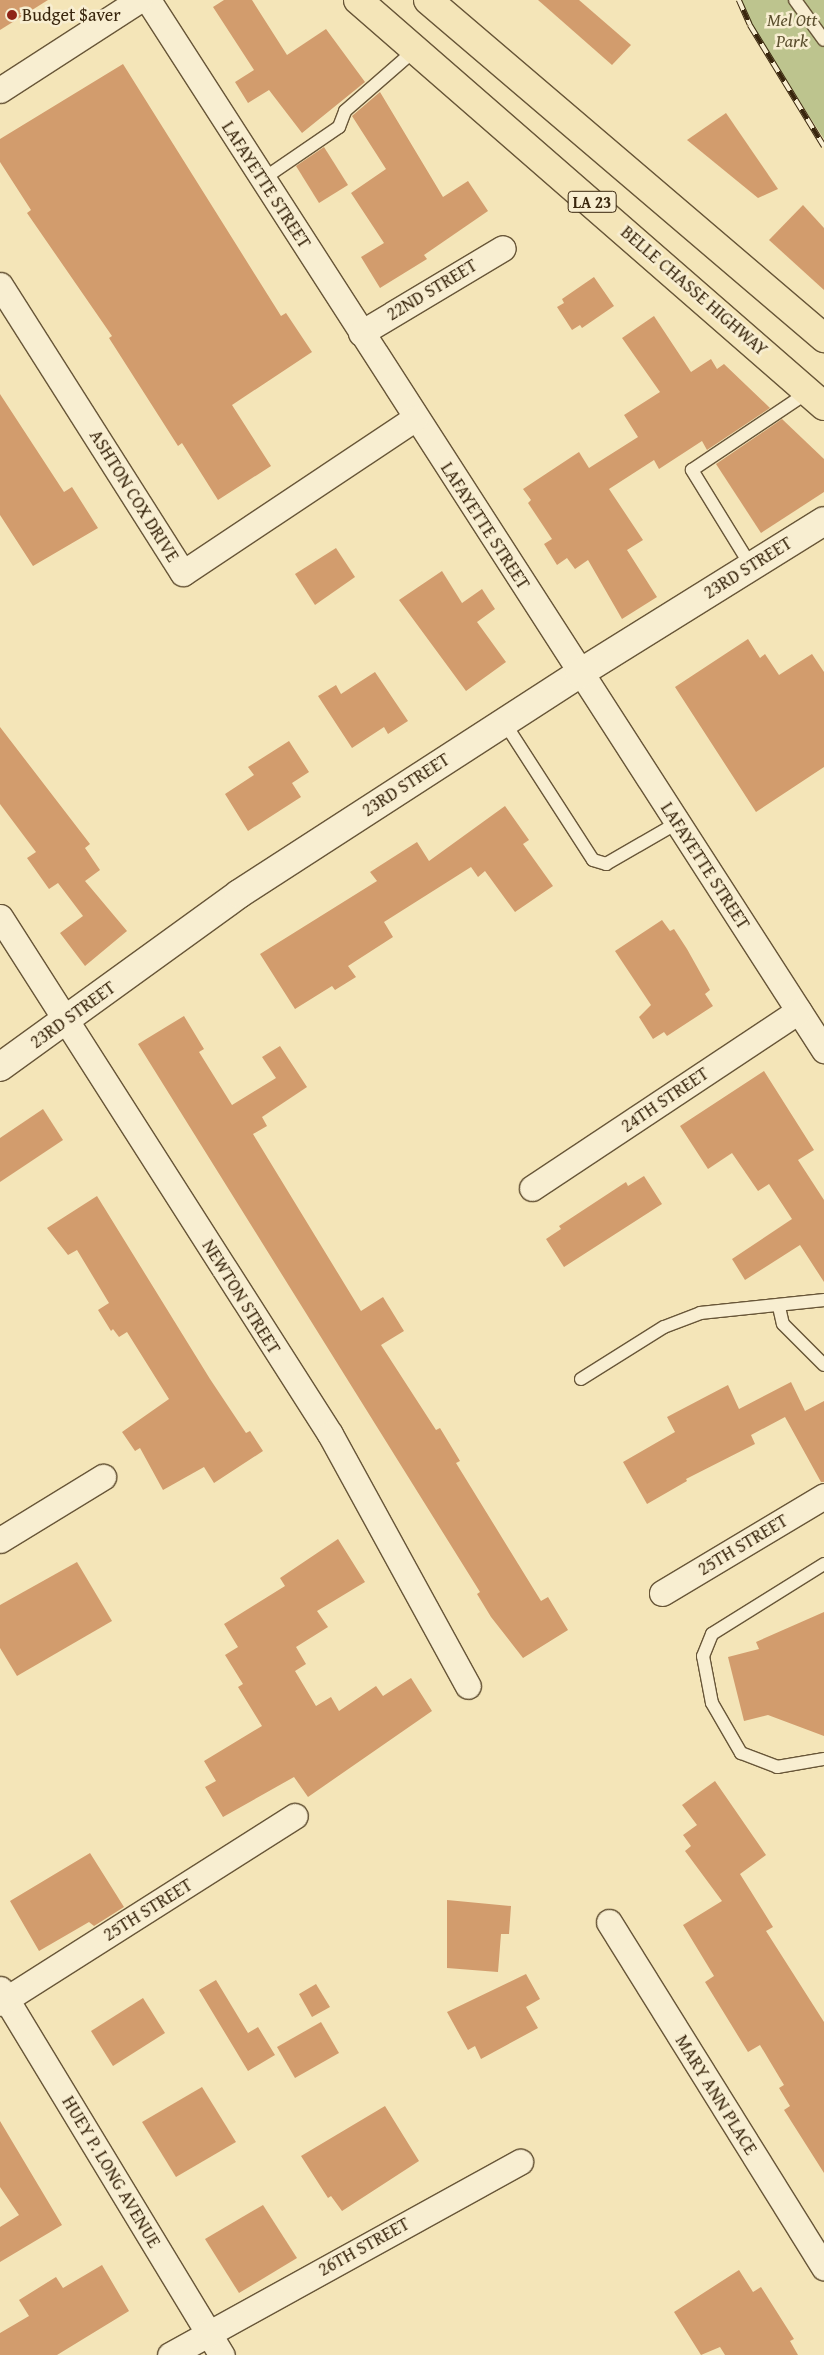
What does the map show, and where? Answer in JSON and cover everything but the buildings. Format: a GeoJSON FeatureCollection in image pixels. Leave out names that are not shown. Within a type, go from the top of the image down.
{"type":"FeatureCollection","features":[{"type":"Feature","properties":{"kind":"highway","name":"BELLE CHASSE HIGHWAY"},"geometry":{"type":"LineString","coordinates":[[358,0],[816,399]]}},
{"type":"Feature","properties":{"kind":"highway","name":"LA 23"},"geometry":{"type":"LineString","coordinates":[[428,0],[824,338]]}},
{"type":"Feature","properties":{"kind":"street"},"geometry":{"type":"LineString","coordinates":[[0,90],[139,0]]}},
{"type":"Feature","properties":{"kind":"street","name":"LAFAYETTE STREET"},"geometry":{"type":"LineString","coordinates":[[148,0],[415,418],[824,1050]]}},
{"type":"Feature","properties":{"kind":"street","name":"22ND STREET"},"geometry":{"type":"LineString","coordinates":[[361,333],[503,248]]}},
{"type":"Feature","properties":{"kind":"street","name":"ASHTON COX DRIVE"},"geometry":{"type":"LineString","coordinates":[[0,284],[182,574],[415,418]]}},
{"type":"Feature","properties":{"kind":"street","name":"23RD STREET"},"geometry":{"type":"LineString","coordinates":[[0,1067],[239,894],[580,672],[824,521]]}},
{"type":"Feature","properties":{"kind":"street","name":"NEWTON STREET"},"geometry":{"type":"LineString","coordinates":[[0,916],[330,1434],[468,1686]]}},
{"type":"Feature","properties":{"kind":"street","name":"24TH STREET"},"geometry":{"type":"LineString","coordinates":[[532,1188],[798,1011]]}},
{"type":"Feature","properties":{"kind":"street"},"geometry":{"type":"LineString","coordinates":[[0,1540],[103,1477]]}},
{"type":"Feature","properties":{"kind":"street","name":"25TH STREET"},"geometry":{"type":"LineString","coordinates":[[662,1593],[824,1496]]}},
{"type":"Feature","properties":{"kind":"street","name":"25TH STREET"},"geometry":{"type":"LineString","coordinates":[[2,1997],[295,1816]]}},
{"type":"Feature","properties":{"kind":"street","name":"MARY ANN PLACE"},"geometry":{"type":"LineString","coordinates":[[608,1922],[824,2268]]}},
{"type":"Feature","properties":{"kind":"street","name":"HUEY P. LONG AVENUE"},"geometry":{"type":"LineString","coordinates":[[2,1997],[222,2355]]}},
{"type":"Feature","properties":{"kind":"street","name":"26TH STREET"},"geometry":{"type":"LineString","coordinates":[[170,2355],[208,2332],[520,2162]]}},
{"type":"Feature","properties":{"kind":"lane"},"geometry":{"type":"LineString","coordinates":[[795,0],[824,40]]}},
{"type":"Feature","properties":{"kind":"lane"},"geometry":{"type":"LineString","coordinates":[[262,178],[339,127],[346,112],[416,50]]}},
{"type":"Feature","properties":{"kind":"lane"},"geometry":{"type":"LineString","coordinates":[[751,566],[692,470],[816,399]]}},
{"type":"Feature","properties":{"kind":"lane"},"geometry":{"type":"LineString","coordinates":[[504,722],[593,860],[606,864],[677,823]]}},
{"type":"Feature","properties":{"kind":"lane"},"geometry":{"type":"LineString","coordinates":[[581,1379],[664,1327],[691,1317],[726,1309],[779,1307],[824,1300]]}},
{"type":"Feature","properties":{"kind":"lane"},"geometry":{"type":"LineString","coordinates":[[779,1307],[783,1324],[796,1340],[824,1365]]}},
{"type":"Feature","properties":{"kind":"lane"},"geometry":{"type":"LineString","coordinates":[[824,1564],[712,1634],[703,1656],[712,1703],[741,1753],[777,1766],[824,1759]]}},
{"type":"Feature","properties":{"kind":"green space","name":"Mel Ott Park"},"geometry":{"type":"Polygon","coordinates":[[[741,0],[824,0],[824,139],[750,25],[741,0]]]}},
{"type":"Feature","properties":{"kind":"railway"},"geometry":{"type":"LineString","coordinates":[[739,0],[750,25],[824,146]]}},
{"type":"Feature","properties":{"kind":"place","name":"Budget $aver"},"geometry":{"type":"Point","coordinates":[12,15]}}]}
